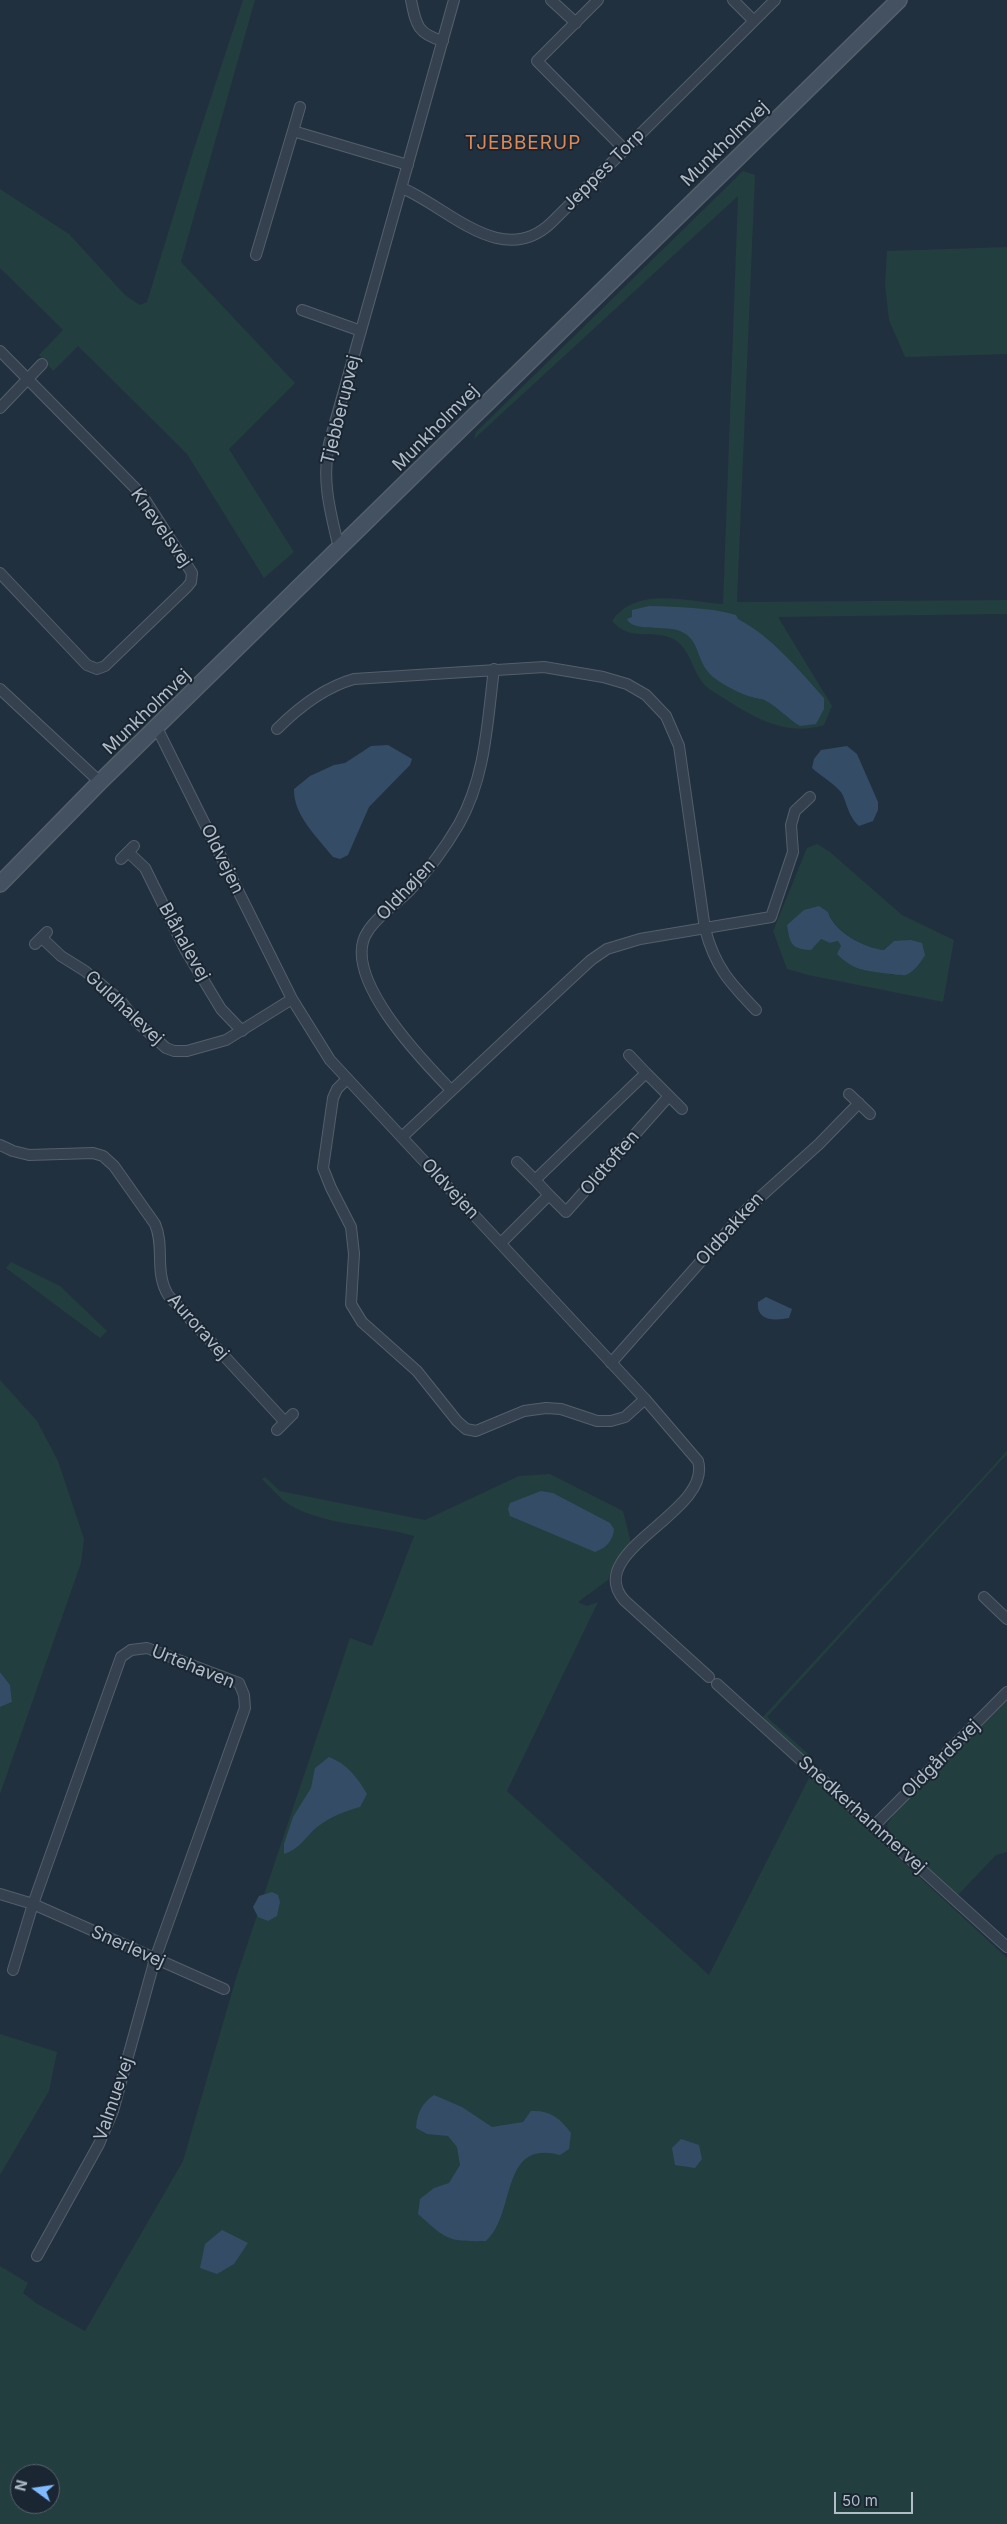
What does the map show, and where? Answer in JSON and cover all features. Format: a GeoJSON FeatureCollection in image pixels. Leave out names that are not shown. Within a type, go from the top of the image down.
{"type":"FeatureCollection","features":[{"type":"Feature","properties":{"kind":"street"},"geometry":{"type":"LineString","coordinates":[[410,0],[419,28],[426,35],[443,41]]}},
{"type":"Feature","properties":{"kind":"street","name":"Tjebberupvej"},"geometry":{"type":"LineString","coordinates":[[343,546],[337,540],[326,490],[325,467],[328,444],[454,0]]}},
{"type":"Feature","properties":{"kind":"street"},"geometry":{"type":"LineString","coordinates":[[552,0],[576,23]]}},
{"type":"Feature","properties":{"kind":"street"},"geometry":{"type":"LineString","coordinates":[[598,0],[537,61],[624,150]]}},
{"type":"Feature","properties":{"kind":"street"},"geometry":{"type":"LineString","coordinates":[[733,0],[754,20]]}},
{"type":"Feature","properties":{"kind":"street","name":"Jeppes Torp"},"geometry":{"type":"LineString","coordinates":[[402,188],[474,229],[495,238],[515,241],[546,228],[775,0]]}},
{"type":"Feature","properties":{"kind":"street","name":"Munkholmvej"},"geometry":{"type":"LineString","coordinates":[[0,884],[100,782],[899,0]]}},
{"type":"Feature","properties":{"kind":"street"},"geometry":{"type":"LineString","coordinates":[[256,255],[300,107]]}},
{"type":"Feature","properties":{"kind":"street"},"geometry":{"type":"LineString","coordinates":[[293,131],[408,165]]}},
{"type":"Feature","properties":{"kind":"street","name":"Tjebberupvej"},"geometry":{"type":"LineString","coordinates":[[302,310],[361,331]]}},
{"type":"Feature","properties":{"kind":"street","name":"Knevelsvej"},"geometry":{"type":"LineString","coordinates":[[0,351],[142,495],[191,568],[192,578],[187,586],[105,666],[96,669],[87,665],[0,573]]}},
{"type":"Feature","properties":{"kind":"street"},"geometry":{"type":"LineString","coordinates":[[0,408],[42,364]]}},
{"type":"Feature","properties":{"kind":"street"},"geometry":{"type":"LineString","coordinates":[[277,729],[291,715],[315,698],[334,686],[354,679],[544,667],[603,677],[637,689],[662,711],[672,725],[679,746],[705,929],[712,952],[721,971],[756,1010]]}},
{"type":"Feature","properties":{"kind":"street","name":"Oldhøjen"},"geometry":{"type":"LineString","coordinates":[[451,1090],[400,1034],[384,1010],[368,977],[362,950],[369,929],[429,868],[449,841],[465,812],[476,785],[484,754],[494,669]]}},
{"type":"Feature","properties":{"kind":"street"},"geometry":{"type":"LineString","coordinates":[[0,689],[100,782]]}},
{"type":"Feature","properties":{"kind":"street","name":"Oldvejen"},"geometry":{"type":"LineString","coordinates":[[157,728],[292,999],[319,1045],[347,1079],[645,1399],[694,1455],[700,1472],[698,1483],[688,1496],[642,1540],[619,1567],[615,1576],[616,1587],[630,1606]]}},
{"type":"Feature","properties":{"kind":"street"},"geometry":{"type":"LineString","coordinates":[[402,1137],[599,954],[622,943],[768,919],[773,915],[794,852],[791,825],[795,811],[810,797]]}},
{"type":"Feature","properties":{"kind":"street","name":"Blåhalevej"},"geometry":{"type":"LineString","coordinates":[[127,853],[145,868],[186,951],[221,1009],[242,1031]]}},
{"type":"Feature","properties":{"kind":"street","name":"Guldhalevej"},"geometry":{"type":"LineString","coordinates":[[41,938],[61,956],[85,971],[121,1001],[136,1021],[168,1049],[187,1051],[226,1040],[292,999]]}},
{"type":"Feature","properties":{"kind":"street"},"geometry":{"type":"LineString","coordinates":[[629,1055],[682,1109]]}},
{"type":"Feature","properties":{"kind":"street","name":"Oldtoften"},"geometry":{"type":"LineString","coordinates":[[646,1073],[534,1180],[566,1212],[669,1096]]}},
{"type":"Feature","properties":{"kind":"street"},"geometry":{"type":"LineString","coordinates":[[347,1079],[337,1089],[333,1098],[323,1168],[351,1227],[354,1254],[350,1301],[362,1322],[405,1358],[457,1421],[472,1430],[487,1428],[524,1411],[546,1408],[561,1409],[597,1421],[611,1421],[625,1417],[645,1399]]}},
{"type":"Feature","properties":{"kind":"street"},"geometry":{"type":"LineString","coordinates":[[849,1094],[870,1114]]}},
{"type":"Feature","properties":{"kind":"street","name":"Oldbakken"},"geometry":{"type":"LineString","coordinates":[[611,1364],[748,1208],[819,1144],[859,1103]]}},
{"type":"Feature","properties":{"kind":"street","name":"Auroravej"},"geometry":{"type":"LineString","coordinates":[[0,1144],[13,1151],[29,1155],[93,1153],[108,1159],[155,1224],[159,1236],[160,1276],[170,1299],[285,1422]]}},
{"type":"Feature","properties":{"kind":"street"},"geometry":{"type":"LineString","coordinates":[[517,1162],[534,1180]]}},
{"type":"Feature","properties":{"kind":"street"},"geometry":{"type":"LineString","coordinates":[[501,1243],[550,1195]]}},
{"type":"Feature","properties":{"kind":"street"},"geometry":{"type":"LineString","coordinates":[[277,1430],[294,1414]]}},
{"type":"Feature","properties":{"kind":"street"},"geometry":{"type":"LineString","coordinates":[[984,1597],[1007,1619]]}},
{"type":"Feature","properties":{"kind":"street","name":"Snedkerhammervej"},"geometry":{"type":"LineString","coordinates":[[630,1606],[875,1825],[1007,1947]]}},
{"type":"Feature","properties":{"kind":"street","name":"Urtehaven"},"geometry":{"type":"LineString","coordinates":[[33,1904],[121,1657],[131,1650],[147,1648],[234,1680],[243,1691],[245,1708],[155,1959]]}},
{"type":"Feature","properties":{"kind":"street","name":"Oldgårdsvej"},"geometry":{"type":"LineString","coordinates":[[875,1825],[1007,1692]]}},
{"type":"Feature","properties":{"kind":"street","name":"Snerlevej"},"geometry":{"type":"LineString","coordinates":[[0,1894],[33,1904],[224,1989]]}},
{"type":"Feature","properties":{"kind":"street"},"geometry":{"type":"LineString","coordinates":[[13,1970],[33,1904]]}},
{"type":"Feature","properties":{"kind":"street","name":"Valmuevej"},"geometry":{"type":"LineString","coordinates":[[37,2256],[106,2128],[114,2106],[155,1959]]}},
{"type":"Feature","properties":{"kind":"green space"},"geometry":{"type":"Polygon","coordinates":[[[243,0],[255,0],[181,262],[295,383],[229,449],[294,552],[264,578],[187,454],[78,346],[53,371],[39,355],[63,330],[0,268],[0,189],[69,234],[126,296],[140,305],[147,302],[192,155],[243,0]]]}},
{"type":"Feature","properties":{"kind":"green space"},"geometry":{"type":"Polygon","coordinates":[[[743,171],[755,175],[737,602],[1007,600],[1007,614],[778,617],[832,706],[824,725],[811,728],[797,729],[772,724],[748,713],[713,692],[705,685],[699,678],[686,652],[677,641],[655,634],[626,631],[612,621],[622,610],[648,599],[679,599],[723,604],[738,196],[474,439],[476,432],[743,171]]]}},
{"type":"Feature","properties":{"kind":"green space"},"geometry":{"type":"Polygon","coordinates":[[[1007,247],[1007,354],[905,357],[889,320],[885,286],[887,251],[1007,247]]]}},
{"type":"Feature","properties":{"kind":"green space"},"geometry":{"type":"Polygon","coordinates":[[[817,844],[830,852],[902,915],[954,940],[943,1002],[808,975],[787,969],[773,931],[807,848],[817,844]],[[828,912],[821,939],[830,943],[838,941],[862,970],[877,970],[893,975],[894,941],[884,950],[876,949],[851,938],[832,919],[828,912]]]}},
{"type":"Feature","properties":{"kind":"green space"},"geometry":{"type":"Polygon","coordinates":[[[11,1262],[60,1286],[107,1331],[100,1338],[6,1268],[11,1262]]]}},
{"type":"Feature","properties":{"kind":"green space"},"geometry":{"type":"Polygon","coordinates":[[[0,1380],[37,1421],[58,1461],[84,1539],[81,1563],[0,1794],[0,1707],[12,1702],[10,1685],[0,1672],[0,1380]]]}},
{"type":"Feature","properties":{"kind":"green space"},"geometry":{"type":"Polygon","coordinates":[[[1007,1451],[1007,1454],[767,1717],[815,1760],[812,1763],[762,1718],[1007,1451]]]}},
{"type":"Feature","properties":{"kind":"green space"},"geometry":{"type":"Polygon","coordinates":[[[550,1474],[623,1511],[631,1543],[615,1561],[608,1580],[578,1602],[587,1606],[598,1602],[507,1791],[709,1975],[810,1776],[1007,1958],[1007,2524],[0,2524],[0,2266],[28,2283],[23,2293],[36,2303],[85,2331],[183,2161],[237,1975],[350,1638],[372,1646],[414,1536],[313,1515],[284,1501],[262,1479],[265,1477],[280,1491],[425,1520],[519,1476],[550,1474]]]}},
{"type":"Feature","properties":{"kind":"green space"},"geometry":{"type":"Polygon","coordinates":[[[1007,1700],[1007,1852],[996,1855],[958,1895],[889,1832],[887,1825],[894,1814],[1007,1700]]]}},
{"type":"Feature","properties":{"kind":"green space"},"geometry":{"type":"Polygon","coordinates":[[[0,2034],[57,2052],[49,2091],[0,2175],[0,2034]]]}},
{"type":"Feature","properties":{"kind":"water"},"geometry":{"type":"Polygon","coordinates":[[[649,606],[704,609],[736,615],[738,619],[773,644],[795,665],[824,698],[824,709],[816,724],[800,726],[775,706],[764,700],[742,694],[717,680],[705,668],[695,644],[680,631],[635,626],[627,619],[632,617],[632,610],[649,606]]]}},
{"type":"Feature","properties":{"kind":"water"},"geometry":{"type":"Polygon","coordinates":[[[388,745],[412,759],[410,765],[369,807],[348,855],[340,859],[333,857],[302,817],[295,799],[294,789],[310,776],[334,765],[345,763],[371,746],[388,745]]]}},
{"type":"Feature","properties":{"kind":"water"},"geometry":{"type":"Polygon","coordinates":[[[847,746],[857,754],[878,802],[878,810],[873,821],[859,826],[849,812],[840,791],[812,768],[814,759],[821,750],[847,746]]]}},
{"type":"Feature","properties":{"kind":"water"},"geometry":{"type":"Polygon","coordinates":[[[819,906],[828,912],[836,926],[859,942],[884,950],[894,941],[911,940],[922,943],[925,955],[915,969],[903,975],[869,971],[854,966],[837,954],[841,946],[838,941],[830,943],[821,939],[811,950],[795,947],[789,937],[787,925],[804,910],[819,906]]]}},
{"type":"Feature","properties":{"kind":"water"},"geometry":{"type":"Polygon","coordinates":[[[766,1297],[792,1309],[789,1318],[773,1319],[763,1316],[758,1308],[758,1302],[766,1297]]]}},
{"type":"Feature","properties":{"kind":"water"},"geometry":{"type":"Polygon","coordinates":[[[541,1491],[553,1493],[610,1523],[614,1529],[608,1544],[595,1552],[510,1516],[508,1509],[510,1503],[541,1491]]]}},
{"type":"Feature","properties":{"kind":"water"},"geometry":{"type":"Polygon","coordinates":[[[0,1672],[10,1685],[12,1702],[0,1707],[0,1672]]]}},
{"type":"Feature","properties":{"kind":"water"},"geometry":{"type":"Polygon","coordinates":[[[329,1757],[341,1763],[351,1772],[367,1794],[360,1807],[343,1812],[327,1820],[298,1846],[284,1854],[284,1844],[293,1817],[311,1788],[315,1768],[329,1757]]]}},
{"type":"Feature","properties":{"kind":"water"},"geometry":{"type":"Polygon","coordinates":[[[272,1892],[278,1895],[280,1902],[277,1916],[268,1921],[258,1917],[253,1907],[259,1896],[272,1892]]]}},
{"type":"Feature","properties":{"kind":"water"},"geometry":{"type":"Polygon","coordinates":[[[434,2095],[462,2107],[492,2127],[523,2122],[531,2111],[538,2111],[554,2116],[571,2133],[569,2149],[560,2155],[541,2153],[527,2158],[518,2168],[496,2229],[486,2241],[463,2241],[448,2237],[435,2229],[418,2214],[420,2199],[434,2188],[449,2183],[460,2165],[457,2147],[448,2136],[427,2134],[416,2128],[421,2109],[426,2101],[434,2095]]]}},
{"type":"Feature","properties":{"kind":"water"},"geometry":{"type":"Polygon","coordinates":[[[681,2139],[699,2145],[702,2159],[695,2168],[675,2165],[672,2148],[681,2139]]]}},
{"type":"Feature","properties":{"kind":"water"},"geometry":{"type":"Polygon","coordinates":[[[222,2230],[248,2243],[234,2264],[217,2274],[200,2268],[205,2244],[222,2230]]]}},
{"type":"Feature","properties":{"kind":"district","name":"TJEBBERUP"},"geometry":{"type":"Point","coordinates":[523,143]}}]}
